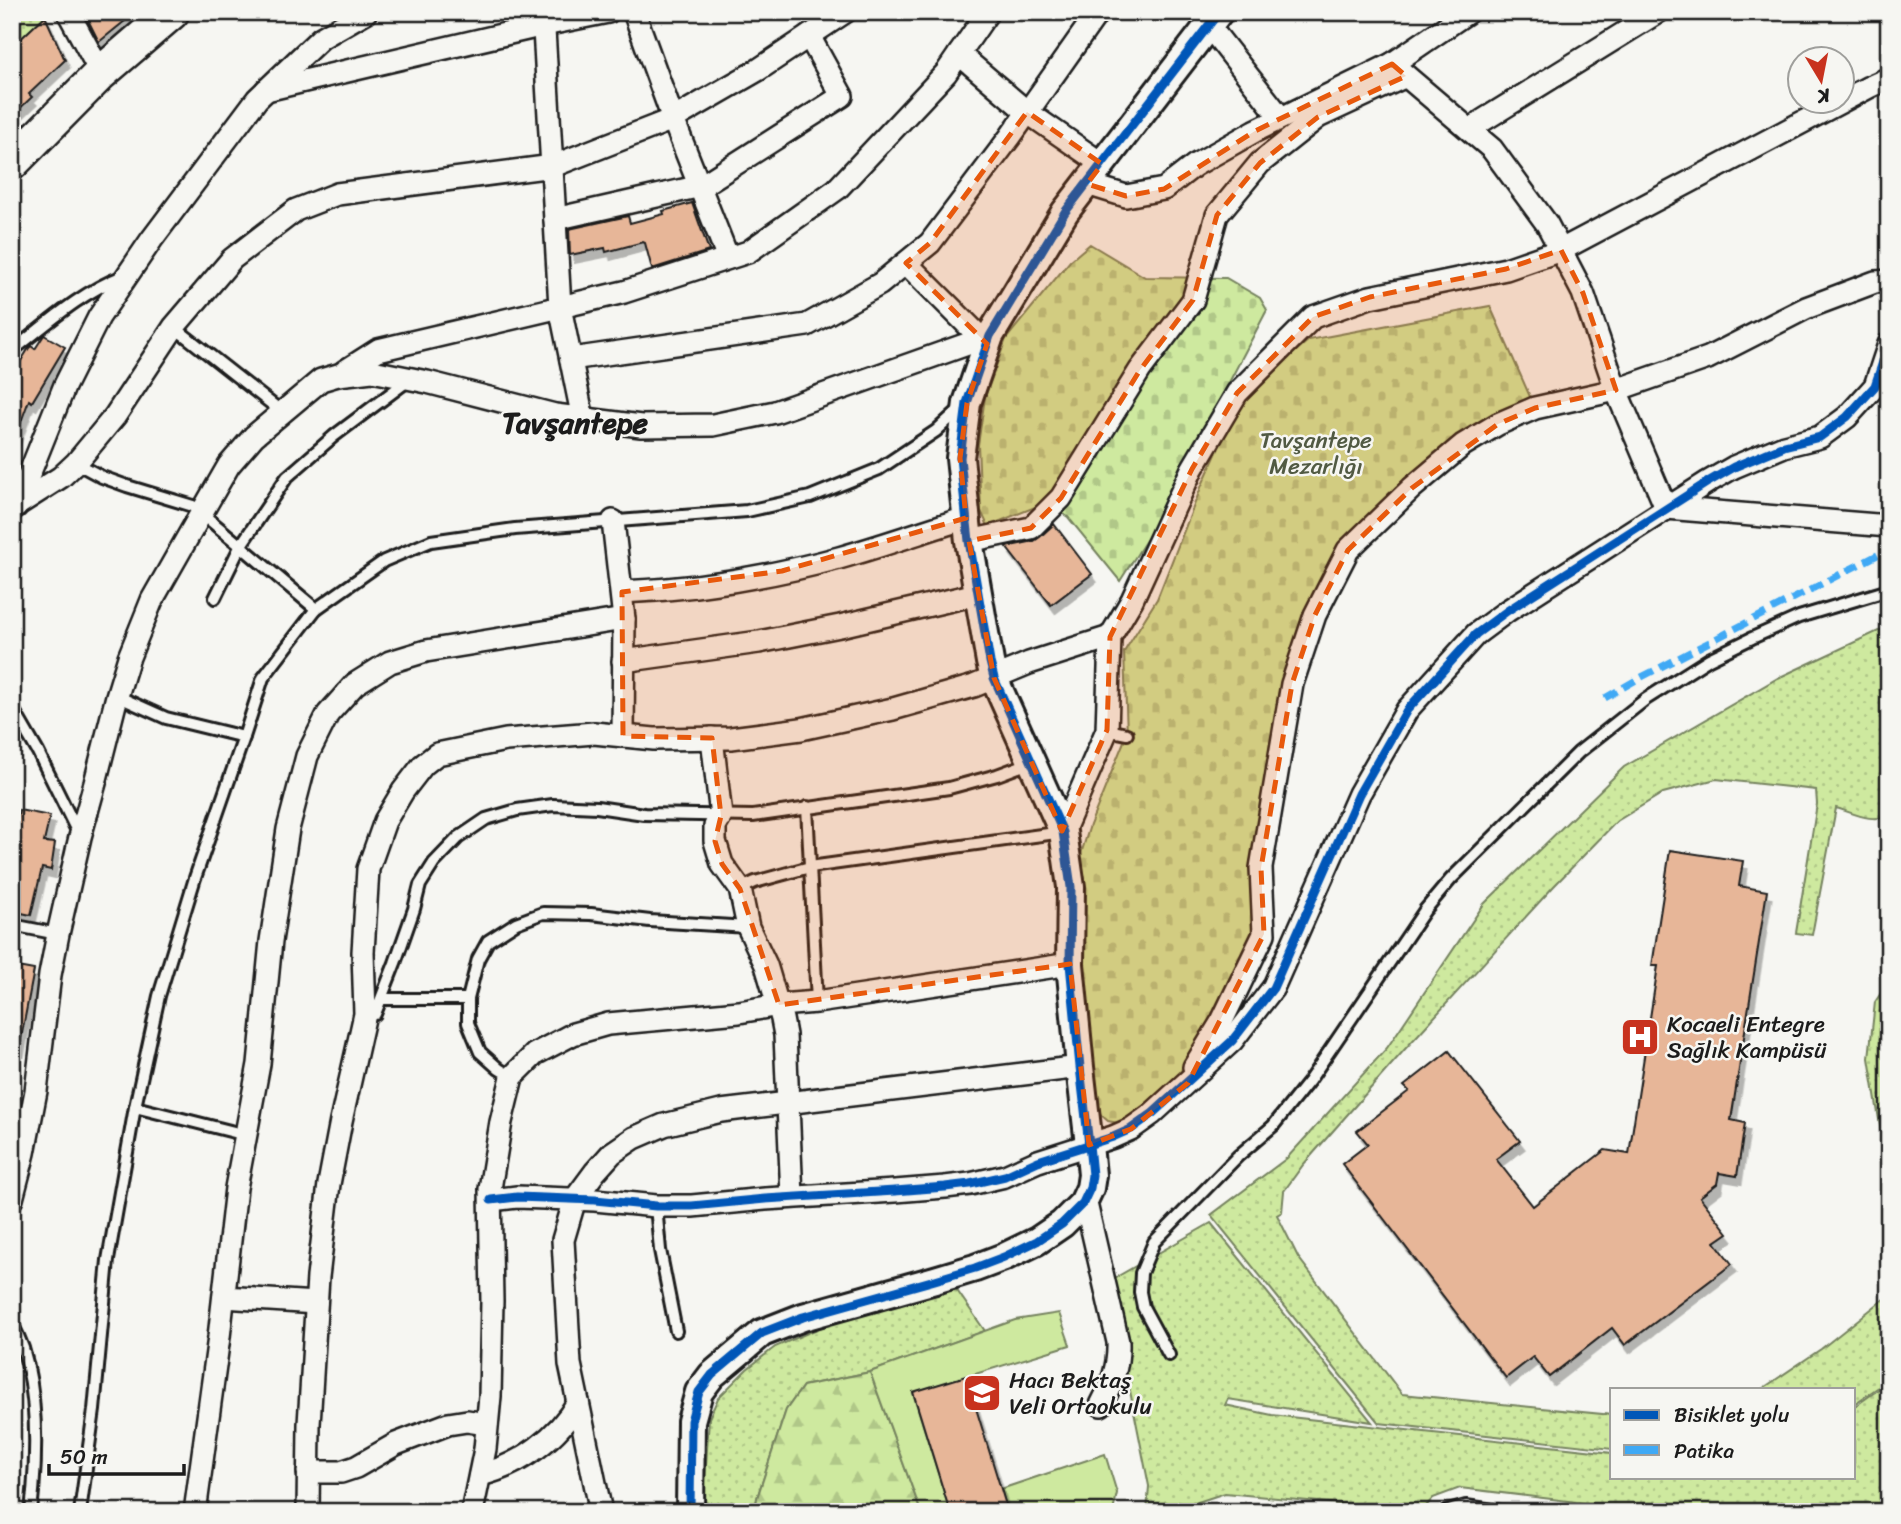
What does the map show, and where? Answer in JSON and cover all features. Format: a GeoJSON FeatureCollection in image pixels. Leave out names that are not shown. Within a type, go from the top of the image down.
{"type":"FeatureCollection","features":[{"type":"Feature","properties":{"kind":"main road"},"geometry":{"type":"LineString","coordinates":[[12,163],[101,73],[172,12]]}},
{"type":"Feature","properties":{"kind":"street"},"geometry":{"type":"LineString","coordinates":[[68,12],[101,73]]}},
{"type":"Feature","properties":{"kind":"street"},"geometry":{"type":"LineString","coordinates":[[15,511],[65,386],[99,317],[152,239],[257,99],[321,38],[366,12]]}},
{"type":"Feature","properties":{"kind":"street"},"geometry":{"type":"LineString","coordinates":[[266,90],[544,19],[608,12]]}},
{"type":"Feature","properties":{"kind":"street"},"geometry":{"type":"LineString","coordinates":[[634,12],[728,258]]}},
{"type":"Feature","properties":{"kind":"street"},"geometry":{"type":"LineString","coordinates":[[15,511],[76,463],[115,416],[174,327],[232,259],[296,210],[337,194],[552,166],[673,119],[758,70],[845,12]]}},
{"type":"Feature","properties":{"kind":"street"},"geometry":{"type":"LineString","coordinates":[[12,1199],[24,1153],[22,1111],[58,934],[117,696],[152,600],[229,465],[254,436],[321,380],[338,374],[378,351],[625,292],[748,252],[837,189],[946,73],[988,12]]}},
{"type":"Feature","properties":{"kind":"street"},"geometry":{"type":"LineString","coordinates":[[571,359],[807,325],[880,284],[930,243],[1098,12]]}},
{"type":"Feature","properties":{"kind":"street"},"geometry":{"type":"LineString","coordinates":[[622,593],[713,584],[967,530],[1031,528],[1061,498],[1140,370],[1193,300],[1217,215],[1260,163],[1318,117],[1399,70],[1468,12]]}},
{"type":"Feature","properties":{"kind":"street"},"geometry":{"type":"LineString","coordinates":[[1471,131],[1482,121],[1658,12]]}},
{"type":"Feature","properties":{"kind":"street"},"geometry":{"type":"LineString","coordinates":[[544,19],[560,307],[583,419]]}},
{"type":"Feature","properties":{"kind":"street"},"geometry":{"type":"LineString","coordinates":[[690,1512],[691,1422],[699,1392],[712,1375],[762,1332],[803,1317],[948,1276],[1004,1257],[1037,1241],[1062,1224],[1085,1199],[1090,1188],[1089,1145],[1070,964],[1071,887],[1063,832],[990,662],[967,530],[960,458],[967,403],[986,337],[1065,212],[1214,19],[1282,118]]}},
{"type":"Feature","properties":{"kind":"street"},"geometry":{"type":"LineString","coordinates":[[555,219],[701,186],[842,96],[808,36]]}},
{"type":"Feature","properties":{"kind":"street"},"geometry":{"type":"LineString","coordinates":[[959,54],[1095,174],[1126,196],[1164,189],[1195,165],[1255,131],[1399,70]]}},
{"type":"Feature","properties":{"kind":"street"},"geometry":{"type":"LineString","coordinates":[[1399,70],[1492,149],[1547,224],[1583,293],[1616,390],[1666,508]]}},
{"type":"Feature","properties":{"kind":"street"},"geometry":{"type":"LineString","coordinates":[[1063,832],[1117,732],[1110,637],[1132,600],[1192,469],[1237,393],[1313,317],[1370,297],[1506,268],[1561,250],[1889,78]]}},
{"type":"Feature","properties":{"kind":"street"},"geometry":{"type":"LineString","coordinates":[[906,262],[986,337]]}},
{"type":"Feature","properties":{"kind":"street"},"geometry":{"type":"LineString","coordinates":[[1188,1083],[1222,1021],[1264,934],[1261,868],[1293,684],[1315,615],[1348,550],[1412,488],[1463,445],[1497,424],[1535,408],[1616,390],[1708,358],[1807,308],[1875,282],[1889,281]]}},
{"type":"Feature","properties":{"kind":"street"},"geometry":{"type":"LineString","coordinates":[[338,374],[372,371],[555,415],[583,419],[641,426],[713,425],[775,412],[986,337]]}},
{"type":"Feature","properties":{"kind":"street"},"geometry":{"type":"LineString","coordinates":[[491,1200],[517,1197],[692,1206],[970,1184],[1005,1176],[1038,1161],[1131,1129],[1188,1083],[1232,1041],[1273,988],[1359,794],[1407,710],[1476,634],[1666,508],[1734,467],[1784,446],[1820,437],[1847,417],[1875,386],[1889,344]]}},
{"type":"Feature","properties":{"kind":"street"},"geometry":{"type":"LineString","coordinates":[[1666,508],[1889,526]]}},
{"type":"Feature","properties":{"kind":"street"},"geometry":{"type":"LineString","coordinates":[[613,521],[624,619],[622,736]]}},
{"type":"Feature","properties":{"kind":"street"},"geometry":{"type":"LineString","coordinates":[[623,661],[759,642],[977,594]]}},
{"type":"Feature","properties":{"kind":"street"},"geometry":{"type":"LineString","coordinates":[[195,1512],[236,1188],[259,1064],[271,941],[288,830],[307,756],[328,714],[355,684],[390,662],[426,650],[624,619]]}},
{"type":"Feature","properties":{"kind":"street"},"geometry":{"type":"LineString","coordinates":[[308,1512],[309,1424],[316,1303],[329,1184],[365,1014],[363,952],[368,869],[385,821],[423,765],[437,754],[506,740],[594,733],[654,739],[731,738],[801,729],[893,709],[995,678],[1029,663],[1110,637]]}},
{"type":"Feature","properties":{"kind":"street"},"geometry":{"type":"LineString","coordinates":[[712,738],[721,816],[715,826],[715,841],[722,864],[740,889],[748,927],[766,965],[779,1004],[785,1035],[792,1197]]}},
{"type":"Feature","properties":{"kind":"street"},"geometry":{"type":"LineString","coordinates":[[473,1511],[485,1449],[490,1396],[491,1189],[501,1122],[512,1077],[535,1054],[573,1034],[608,1024],[817,1002],[1070,964]]}},
{"type":"Feature","properties":{"kind":"street"},"geometry":{"type":"LineString","coordinates":[[601,1512],[570,1364],[563,1240],[575,1199],[594,1172],[612,1153],[634,1138],[664,1125],[722,1111],[1080,1067]]}},
{"type":"Feature","properties":{"kind":"street"},"geometry":{"type":"LineString","coordinates":[[1085,1199],[1118,1342],[1119,1358],[1114,1379],[1101,1405]]}},
{"type":"Feature","properties":{"kind":"street"},"geometry":{"type":"LineString","coordinates":[[223,1297],[316,1303]]}},
{"type":"Feature","properties":{"kind":"street"},"geometry":{"type":"LineString","coordinates":[[480,1475],[526,1455],[569,1418],[578,1402]]}},
{"type":"Feature","properties":{"kind":"street"},"geometry":{"type":"LineString","coordinates":[[308,1472],[341,1472],[356,1467],[396,1444],[447,1424],[467,1421],[487,1424]]}},
{"type":"Feature","properties":{"kind":"lane"},"geometry":{"type":"LineString","coordinates":[[12,351],[71,304],[106,283],[127,275]]}},
{"type":"Feature","properties":{"kind":"lane"},"geometry":{"type":"LineString","coordinates":[[174,327],[282,412]]}},
{"type":"Feature","properties":{"kind":"lane"},"geometry":{"type":"LineString","coordinates":[[215,598],[241,545],[287,477],[334,436],[410,379]]}},
{"type":"Feature","properties":{"kind":"lane"},"geometry":{"type":"LineString","coordinates":[[80,1512],[94,1410],[108,1260],[135,1107],[159,996],[195,878],[263,678],[316,609],[384,561],[431,541],[514,529],[747,511],[810,497],[879,469],[936,431],[967,403]]}},
{"type":"Feature","properties":{"kind":"lane"},"geometry":{"type":"LineString","coordinates":[[76,463],[102,477],[193,506],[316,609]]}},
{"type":"Feature","properties":{"kind":"lane"},"geometry":{"type":"LineString","coordinates":[[1169,1355],[1143,1307],[1140,1292],[1141,1273],[1154,1242],[1238,1156],[1273,1126],[1309,1081],[1425,910],[1451,879],[1578,752],[1646,699],[1709,659],[1752,638],[1799,617],[1889,590]]}},
{"type":"Feature","properties":{"kind":"lane"},"geometry":{"type":"LineString","coordinates":[[117,696],[166,718],[244,737]]}},
{"type":"Feature","properties":{"kind":"lane"},"geometry":{"type":"LineString","coordinates":[[12,707],[38,752],[80,837]]}},
{"type":"Feature","properties":{"kind":"lane"},"geometry":{"type":"LineString","coordinates":[[365,1014],[375,1014],[382,999],[420,885],[434,863],[458,838],[486,819],[517,810],[553,805],[597,807],[644,814],[753,816],[949,788],[1032,762]]}},
{"type":"Feature","properties":{"kind":"lane"},"geometry":{"type":"LineString","coordinates":[[807,807],[817,1002]]}},
{"type":"Feature","properties":{"kind":"lane"},"geometry":{"type":"LineString","coordinates":[[740,889],[755,882],[810,867],[1063,832]]}},
{"type":"Feature","properties":{"kind":"lane"},"geometry":{"type":"LineString","coordinates":[[512,1077],[480,1052],[468,1023],[468,999],[478,958],[488,941],[516,923],[543,913],[591,914],[650,921],[748,927]]}},
{"type":"Feature","properties":{"kind":"lane"},"geometry":{"type":"LineString","coordinates":[[12,925],[58,934]]}},
{"type":"Feature","properties":{"kind":"lane"},"geometry":{"type":"LineString","coordinates":[[382,999],[468,999]]}},
{"type":"Feature","properties":{"kind":"lane"},"geometry":{"type":"LineString","coordinates":[[135,1107],[246,1135]]}},
{"type":"Feature","properties":{"kind":"lane"},"geometry":{"type":"LineString","coordinates":[[656,1206],[660,1250],[676,1331]]}},
{"type":"Feature","properties":{"kind":"lane"},"geometry":{"type":"LineString","coordinates":[[12,1323],[23,1348],[33,1400],[35,1475],[31,1512]]}},
{"type":"Feature","properties":{"kind":"lane"},"geometry":{"type":"LineString","coordinates":[[1445,1512],[1466,1506],[1508,1512]]}},
{"type":"Feature","properties":{"kind":"lane"},"geometry":{"type":"LineString","coordinates":[[1231,1512],[1251,1512]]}},
{"type":"Feature","properties":{"kind":"highlighted area"},"geometry":{"type":"Polygon","coordinates":[[[1392,64],[1406,76],[1318,117],[1260,163],[1217,215],[1193,300],[1140,370],[1061,498],[1031,528],[969,541],[994,678],[1062,831],[1107,730],[1110,637],[1192,469],[1237,393],[1313,317],[1370,297],[1506,269],[1561,250],[1583,293],[1616,390],[1535,408],[1498,424],[1412,488],[1348,550],[1315,615],[1292,684],[1261,868],[1264,934],[1188,1083],[1131,1129],[1089,1145],[1070,964],[779,1005],[740,889],[722,864],[715,841],[721,816],[712,738],[623,736],[622,592],[782,571],[966,518],[960,458],[967,403],[987,344],[906,263],[930,243],[1027,112],[1102,164],[1087,184],[1126,196],[1164,189],[1255,131],[1392,64]]]}},
{"type":"Feature","properties":{"kind":"green space"},"geometry":{"type":"Polygon","coordinates":[[[12,12],[43,12],[45,16],[12,47],[12,12]]]}},
{"type":"Feature","properties":{"kind":"green space"},"geometry":{"type":"Polygon","coordinates":[[[1090,244],[1145,277],[1226,278],[1260,298],[1267,310],[1148,537],[1120,581],[1068,517],[1045,503],[988,526],[981,511],[978,445],[985,397],[1006,339],[1070,261],[1090,244]]]}},
{"type":"Feature","properties":{"kind":"green space","name":"Tavşantepe Mezarlığı"},"geometry":{"type":"Polygon","coordinates":[[[1490,306],[1535,408],[1438,455],[1374,525],[1312,613],[1255,876],[1252,933],[1231,982],[1183,1077],[1132,1117],[1118,1123],[1108,1121],[1101,1115],[1096,1103],[1077,867],[1090,825],[1127,734],[1124,652],[1157,599],[1202,485],[1242,397],[1309,340],[1490,306]]]}},
{"type":"Feature","properties":{"kind":"green space"},"geometry":{"type":"Polygon","coordinates":[[[1889,626],[1889,814],[1870,818],[1836,808],[1812,935],[1796,933],[1817,804],[1816,790],[1716,779],[1663,793],[1617,821],[1554,886],[1303,1165],[1284,1191],[1282,1212],[1277,1215],[1298,1257],[1402,1394],[1610,1415],[1610,1449],[1379,1423],[1211,1215],[1287,1158],[1387,1048],[1484,904],[1624,767],[1778,678],[1889,626]]]}},
{"type":"Feature","properties":{"kind":"green space"},"geometry":{"type":"Polygon","coordinates":[[[1889,981],[1889,1181],[1869,1058],[1875,1002],[1889,981]]]}},
{"type":"Feature","properties":{"kind":"green space"},"geometry":{"type":"Polygon","coordinates":[[[1211,1223],[1372,1422],[1228,1399],[1225,1405],[1272,1415],[1610,1453],[1610,1478],[1856,1478],[1856,1406],[1889,1382],[1889,1512],[1660,1512],[1460,1488],[1433,1498],[1421,1512],[1225,1493],[1198,1502],[1186,1512],[1147,1512],[1149,1486],[1130,1391],[1113,1279],[1211,1223]]]}},
{"type":"Feature","properties":{"kind":"green space"},"geometry":{"type":"Polygon","coordinates":[[[956,1289],[985,1331],[870,1372],[803,1386],[786,1410],[757,1498],[755,1512],[703,1512],[709,1418],[718,1398],[747,1369],[775,1347],[824,1326],[956,1289]]]}},
{"type":"Feature","properties":{"kind":"green space"},"geometry":{"type":"Polygon","coordinates":[[[1889,1295],[1889,1380],[1856,1403],[1856,1388],[1763,1388],[1821,1349],[1889,1295]]]}},
{"type":"Feature","properties":{"kind":"green space"},"geometry":{"type":"Polygon","coordinates":[[[1059,1313],[1070,1345],[913,1393],[950,1512],[921,1512],[870,1372],[1015,1320],[1059,1313]]]}},
{"type":"Feature","properties":{"kind":"green space"},"geometry":{"type":"Polygon","coordinates":[[[870,1372],[921,1512],[755,1512],[757,1498],[786,1410],[803,1386],[870,1372]]]}},
{"type":"Feature","properties":{"kind":"green space"},"geometry":{"type":"Polygon","coordinates":[[[1105,1454],[1117,1493],[1113,1512],[1008,1512],[1001,1489],[1105,1454]]]}},
{"type":"Feature","properties":{"kind":"building"},"geometry":{"type":"Polygon","coordinates":[[[84,12],[136,12],[99,42],[84,12]]]}},
{"type":"Feature","properties":{"kind":"building"},"geometry":{"type":"Polygon","coordinates":[[[45,16],[65,60],[29,94],[32,97],[12,116],[12,84],[20,76],[12,68],[12,47],[45,16]]]}},
{"type":"Feature","properties":{"kind":"building"},"geometry":{"type":"Polygon","coordinates":[[[692,203],[709,251],[652,269],[643,242],[606,252],[605,248],[570,255],[569,229],[628,216],[630,223],[692,203]]]}},
{"type":"Feature","properties":{"kind":"building"},"geometry":{"type":"Polygon","coordinates":[[[44,335],[65,347],[32,402],[29,400],[14,441],[12,375],[29,348],[31,346],[35,349],[44,335]]]}},
{"type":"Feature","properties":{"kind":"building"},"geometry":{"type":"Polygon","coordinates":[[[1054,524],[1092,574],[1051,605],[1006,547],[1034,541],[1054,524]]]}},
{"type":"Feature","properties":{"kind":"building"},"geometry":{"type":"Polygon","coordinates":[[[19,810],[50,816],[44,842],[55,843],[51,870],[42,868],[31,915],[12,911],[12,836],[15,836],[19,810]]]}},
{"type":"Feature","properties":{"kind":"building"},"geometry":{"type":"Polygon","coordinates":[[[1670,850],[1743,861],[1739,886],[1767,891],[1731,1120],[1745,1123],[1737,1176],[1719,1173],[1717,1184],[1700,1197],[1728,1233],[1715,1242],[1732,1264],[1625,1345],[1612,1328],[1549,1377],[1533,1357],[1506,1378],[1342,1164],[1368,1144],[1357,1131],[1409,1091],[1404,1086],[1449,1051],[1520,1141],[1496,1159],[1533,1206],[1605,1150],[1629,1154],[1658,966],[1652,966],[1670,850]]]}},
{"type":"Feature","properties":{"kind":"building"},"geometry":{"type":"Polygon","coordinates":[[[12,966],[34,970],[19,1049],[12,1048],[12,966]]]}},
{"type":"Feature","properties":{"kind":"building"},"geometry":{"type":"Polygon","coordinates":[[[966,1376],[1008,1512],[950,1512],[913,1392],[966,1376]]]}},
{"type":"Feature","properties":{"kind":"marked path"},"geometry":{"type":"LineString","coordinates":[[1605,698],[1889,549]]}},
{"type":"Feature","properties":{"kind":"cycle path"},"geometry":{"type":"LineString","coordinates":[[690,1512],[691,1421],[699,1392],[712,1375],[762,1333],[803,1317],[935,1280],[1004,1257],[1037,1241],[1062,1224],[1083,1203],[1090,1188],[1092,1175],[1070,964],[1071,887],[1063,832],[994,678],[969,541],[960,458],[967,403],[990,336],[1065,212],[1219,12]]}},
{"type":"Feature","properties":{"kind":"cycle path"},"geometry":{"type":"LineString","coordinates":[[491,1200],[517,1197],[692,1206],[945,1187],[1005,1176],[1038,1161],[1131,1129],[1152,1114],[1232,1041],[1273,988],[1359,794],[1407,710],[1476,634],[1507,611],[1734,467],[1784,446],[1820,437],[1847,417],[1875,386],[1889,344]]}},
{"type":"Feature","properties":{"kind":"place","name":"Kocaeli Entegre Sağlık Kampüsü"},"geometry":{"type":"Point","coordinates":[1640,1037]}},
{"type":"Feature","properties":{"kind":"place","name":"Hacı Bektaş Veli Ortaokulu"},"geometry":{"type":"Point","coordinates":[982,1393]}},
{"type":"Feature","properties":{"kind":"district","name":"Tavşantepe"},"geometry":{"type":"Point","coordinates":[575,423]}}]}
